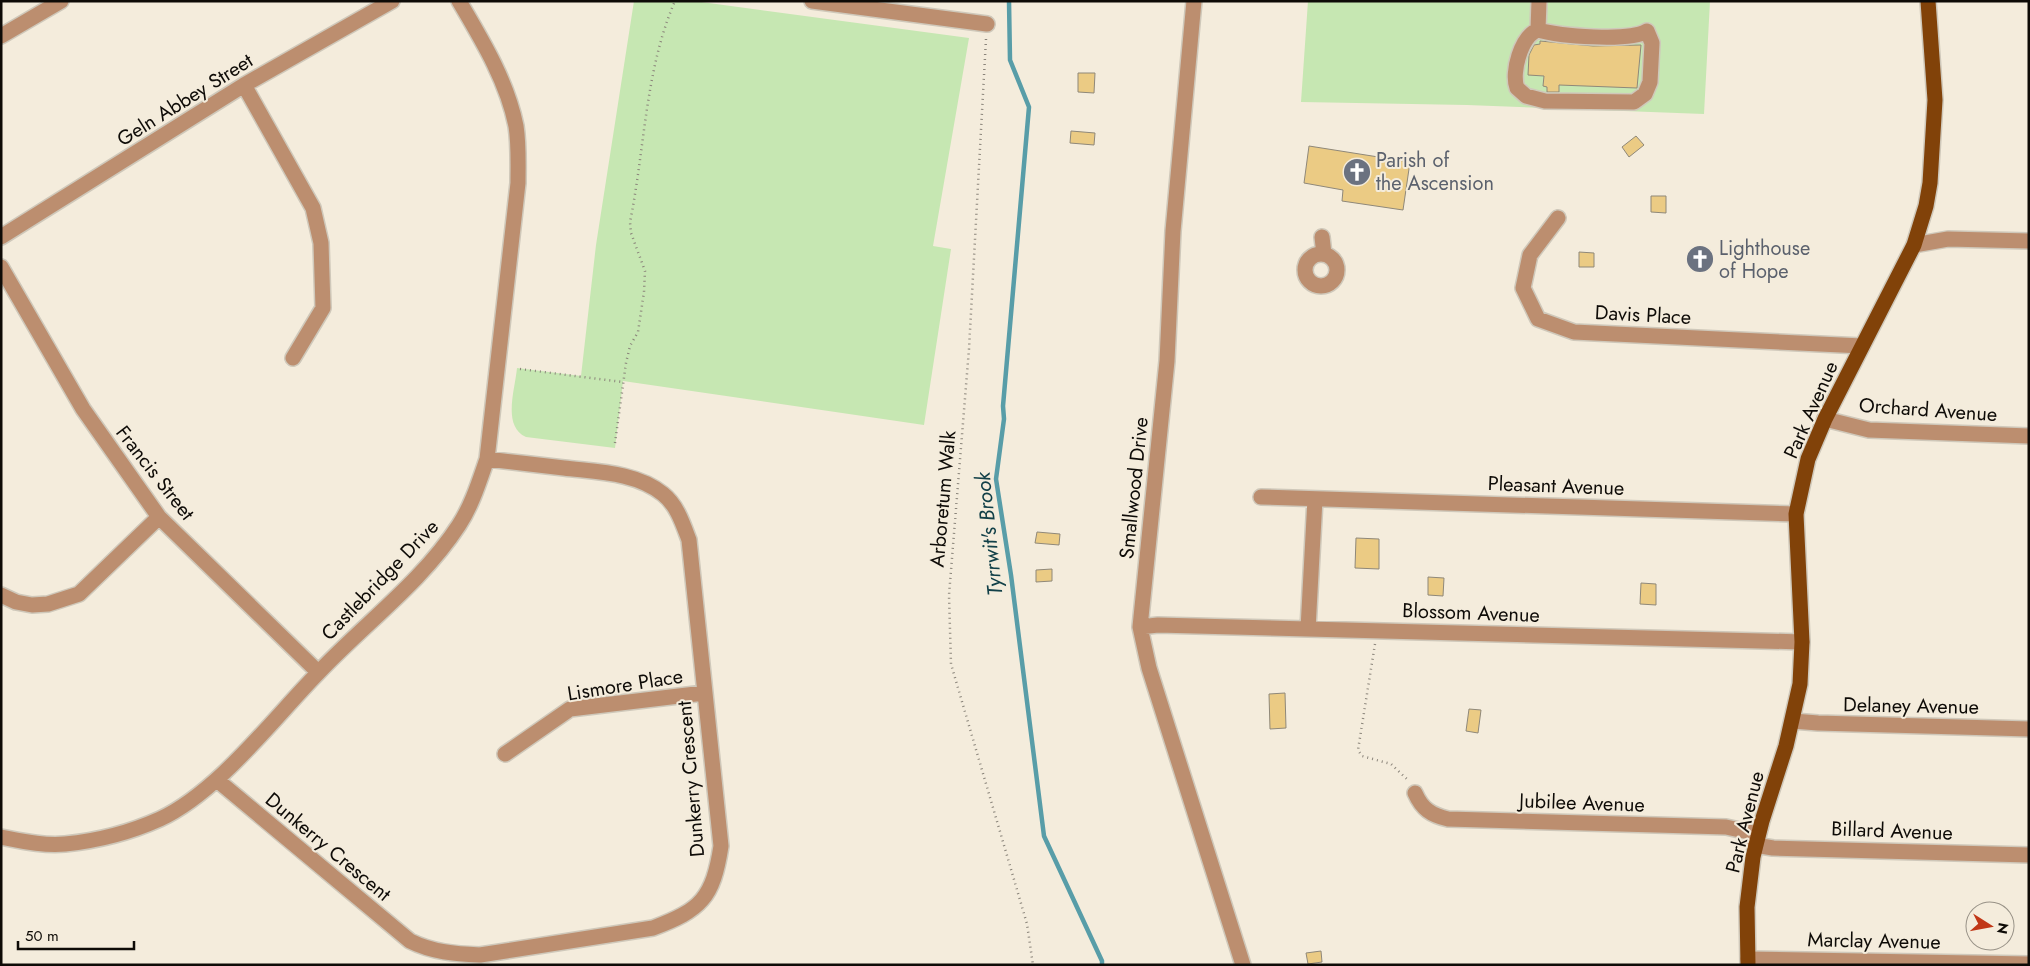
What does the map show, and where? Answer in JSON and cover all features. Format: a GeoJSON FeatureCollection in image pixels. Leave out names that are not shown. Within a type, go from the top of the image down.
{"type":"FeatureCollection","features":[{"type":"Feature","properties":{"kind":"main road","name":"Park Avenue"},"geometry":{"type":"LineString","coordinates":[[1748,962],[1747,907],[1757,840],[1786,746],[1800,684],[1802,642],[1796,514],[1808,459],[1825,420],[1914,245],[1926,206],[1930,183],[1935,100],[1928,1]]}},
{"type":"Feature","properties":{"kind":"street","name":"Geln Abbey Street"},"geometry":{"type":"LineString","coordinates":[[1,237],[244,85],[392,1]]}},
{"type":"Feature","properties":{"kind":"street","name":"Castlebridge Drive"},"geometry":{"type":"LineString","coordinates":[[1,837],[35,843],[64,844],[113,835],[161,819],[217,780],[318,672],[411,581],[459,525],[473,500],[487,459],[518,184],[518,157],[516,127],[509,102],[488,52],[459,1]]}},
{"type":"Feature","properties":{"kind":"street"},"geometry":{"type":"LineString","coordinates":[[812,1],[987,24]]}},
{"type":"Feature","properties":{"kind":"street","name":"Smallwood Drive"},"geometry":{"type":"LineString","coordinates":[[1194,1],[1172,231],[1167,361],[1140,626],[1150,668],[1243,965]]}},
{"type":"Feature","properties":{"kind":"street"},"geometry":{"type":"LineString","coordinates":[[1538,30],[1539,1]]}},
{"type":"Feature","properties":{"kind":"street"},"geometry":{"type":"LineString","coordinates":[[1,36],[53,3]]}},
{"type":"Feature","properties":{"kind":"street"},"geometry":{"type":"LineString","coordinates":[[1538,30],[1567,35],[1630,37],[1647,31],[1652,43],[1648,87],[1640,98],[1627,103],[1555,101],[1526,96],[1520,93],[1515,76],[1525,40],[1538,30]]}},
{"type":"Feature","properties":{"kind":"street"},"geometry":{"type":"LineString","coordinates":[[244,85],[313,208],[321,243],[323,308],[293,358]]}},
{"type":"Feature","properties":{"kind":"street","name":"Davis Place"},"geometry":{"type":"LineString","coordinates":[[1558,218],[1530,255],[1523,288],[1538,319],[1574,332],[1862,346]]}},
{"type":"Feature","properties":{"kind":"street"},"geometry":{"type":"LineString","coordinates":[[1322,237],[1324,254]]}},
{"type":"Feature","properties":{"kind":"street"},"geometry":{"type":"LineString","coordinates":[[1914,245],[1948,239],[2029,240]]}},
{"type":"Feature","properties":{"kind":"street","name":"Francis Street"},"geometry":{"type":"LineString","coordinates":[[1,267],[83,409],[159,517],[318,672]]}},
{"type":"Feature","properties":{"kind":"street","name":"Orchard Avenue"},"geometry":{"type":"LineString","coordinates":[[1825,420],[1869,430],[2029,436]]}},
{"type":"Feature","properties":{"kind":"street","name":"Dunkerry Crescent"},"geometry":{"type":"LineString","coordinates":[[217,780],[410,941],[424,948],[460,954],[480,954],[653,928],[679,918],[705,898],[717,873],[721,846],[689,540],[678,513],[664,495],[653,487],[639,481],[612,474],[487,459]]}},
{"type":"Feature","properties":{"kind":"street","name":"Pleasant Avenue"},"geometry":{"type":"LineString","coordinates":[[1261,497],[1796,514]]}},
{"type":"Feature","properties":{"kind":"street"},"geometry":{"type":"LineString","coordinates":[[1308,629],[1315,499]]}},
{"type":"Feature","properties":{"kind":"street"},"geometry":{"type":"LineString","coordinates":[[1,595],[16,602],[32,605],[48,604],[79,594],[159,517]]}},
{"type":"Feature","properties":{"kind":"street","name":"Blossom Avenue"},"geometry":{"type":"LineString","coordinates":[[1140,626],[1377,630],[1802,642]]}},
{"type":"Feature","properties":{"kind":"street","name":"Lismore Place"},"geometry":{"type":"LineString","coordinates":[[505,754],[570,709],[704,693]]}},
{"type":"Feature","properties":{"kind":"street","name":"Delaney Avenue"},"geometry":{"type":"LineString","coordinates":[[1792,721],[2029,729]]}},
{"type":"Feature","properties":{"kind":"street","name":"Jubilee Avenue"},"geometry":{"type":"LineString","coordinates":[[1415,793],[1427,812],[1448,818],[1726,827],[1757,840]]}},
{"type":"Feature","properties":{"kind":"street","name":"Billard Avenue"},"geometry":{"type":"LineString","coordinates":[[1757,840],[1773,848],[2029,855]]}},
{"type":"Feature","properties":{"kind":"street","name":"Marclay Avenue"},"geometry":{"type":"LineString","coordinates":[[1748,962],[2029,964]]}},
{"type":"Feature","properties":{"kind":"path"},"geometry":{"type":"LineString","coordinates":[[614,443],[630,346],[638,332],[644,292],[644,271],[631,233],[630,222],[657,55],[665,24],[675,1]]}},
{"type":"Feature","properties":{"kind":"path","name":"Arboretum Walk"},"geometry":{"type":"LineString","coordinates":[[987,24],[969,349],[949,596],[951,664],[1027,924],[1033,965]]}},
{"type":"Feature","properties":{"kind":"path"},"geometry":{"type":"LineString","coordinates":[[520,369],[623,382]]}},
{"type":"Feature","properties":{"kind":"path"},"geometry":{"type":"LineString","coordinates":[[1377,630],[1358,750],[1362,756],[1391,764],[1398,769],[1410,783],[1415,793]]}},
{"type":"Feature","properties":{"kind":"green space"},"geometry":{"type":"Polygon","coordinates":[[[634,1],[694,1],[969,38],[933,246],[951,249],[924,425],[623,381],[615,448],[526,437],[514,425],[512,407],[517,368],[581,376],[596,245],[634,1]]]}},
{"type":"Feature","properties":{"kind":"green space"},"geometry":{"type":"Polygon","coordinates":[[[1308,1],[1710,1],[1704,114],[1467,105],[1301,102],[1308,1]]]}},
{"type":"Feature","properties":{"kind":"building"},"geometry":{"type":"Polygon","coordinates":[[[1540,41],[1593,46],[1641,45],[1637,88],[1559,85],[1559,92],[1547,92],[1547,87],[1543,86],[1544,76],[1528,75],[1529,55],[1534,45],[1540,44],[1540,41]]]}},
{"type":"Feature","properties":{"kind":"building"},"geometry":{"type":"Polygon","coordinates":[[[1078,73],[1095,73],[1094,93],[1078,92],[1078,73]]]}},
{"type":"Feature","properties":{"kind":"building"},"geometry":{"type":"Polygon","coordinates":[[[1071,131],[1095,133],[1094,145],[1070,143],[1071,131]]]}},
{"type":"Feature","properties":{"kind":"building"},"geometry":{"type":"Polygon","coordinates":[[[1636,136],[1644,145],[1629,157],[1622,147],[1636,136]]]}},
{"type":"Feature","properties":{"kind":"building","name":"Parish of the Ascension"},"geometry":{"type":"Polygon","coordinates":[[[1309,146],[1410,162],[1403,210],[1342,201],[1343,190],[1304,183],[1309,146]]]}},
{"type":"Feature","properties":{"kind":"building"},"geometry":{"type":"Polygon","coordinates":[[[1651,196],[1666,196],[1666,213],[1651,212],[1651,196]]]}},
{"type":"Feature","properties":{"kind":"building"},"geometry":{"type":"Polygon","coordinates":[[[1579,252],[1594,253],[1594,267],[1579,267],[1579,252]]]}},
{"type":"Feature","properties":{"kind":"building"},"geometry":{"type":"Polygon","coordinates":[[[1037,532],[1060,534],[1059,545],[1035,543],[1037,532]]]}},
{"type":"Feature","properties":{"kind":"building"},"geometry":{"type":"Polygon","coordinates":[[[1356,538],[1379,539],[1379,569],[1355,568],[1356,538]]]}},
{"type":"Feature","properties":{"kind":"building"},"geometry":{"type":"Polygon","coordinates":[[[1052,569],[1052,581],[1036,582],[1036,570],[1052,569]]]}},
{"type":"Feature","properties":{"kind":"building"},"geometry":{"type":"Polygon","coordinates":[[[1428,577],[1444,578],[1443,596],[1428,595],[1428,577]]]}},
{"type":"Feature","properties":{"kind":"building"},"geometry":{"type":"Polygon","coordinates":[[[1641,583],[1656,584],[1656,605],[1640,604],[1641,583]]]}},
{"type":"Feature","properties":{"kind":"building"},"geometry":{"type":"Polygon","coordinates":[[[1285,693],[1286,728],[1270,729],[1269,694],[1285,693]]]}},
{"type":"Feature","properties":{"kind":"building"},"geometry":{"type":"Polygon","coordinates":[[[1469,709],[1481,710],[1478,733],[1466,731],[1469,709]]]}},
{"type":"Feature","properties":{"kind":"building"},"geometry":{"type":"Polygon","coordinates":[[[1321,951],[1322,962],[1308,964],[1306,953],[1321,951]]]}},
{"type":"Feature","properties":{"kind":"waterway","name":"Tyrrwit's Brook"},"geometry":{"type":"LineString","coordinates":[[1009,1],[1010,60],[1029,107],[1003,406],[1004,419],[996,479],[1011,575],[1044,836],[1102,961],[1102,965]]}},
{"type":"Feature","properties":{"kind":"place","name":"Parish of the Ascension"},"geometry":{"type":"Point","coordinates":[1357,172]}},
{"type":"Feature","properties":{"kind":"place","name":"Lighthouse of Hope"},"geometry":{"type":"Point","coordinates":[1700,259]}}]}
